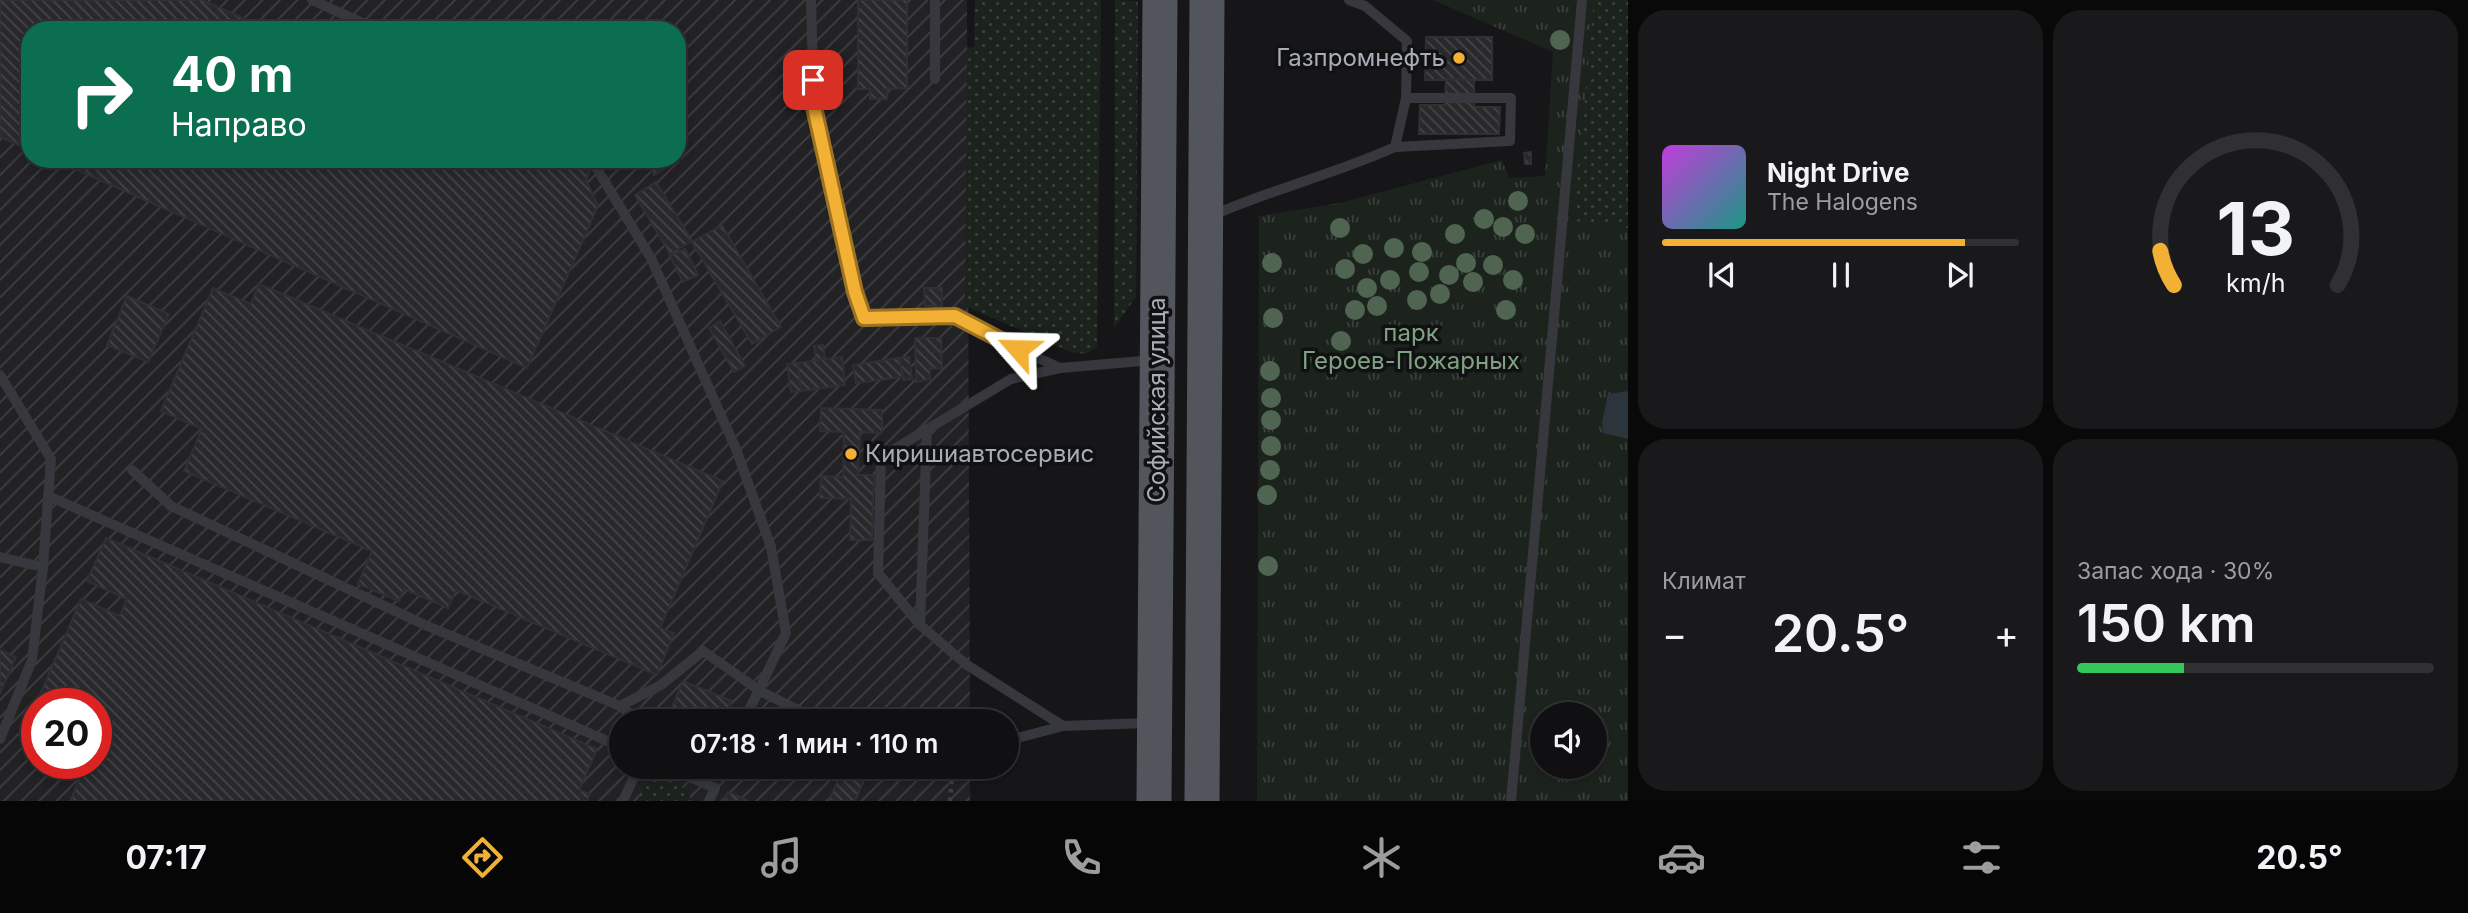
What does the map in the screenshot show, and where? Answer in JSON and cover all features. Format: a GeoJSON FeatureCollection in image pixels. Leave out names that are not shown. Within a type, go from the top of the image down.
{"type":"FeatureCollection","features":[{"type":"Feature","properties":{"kind":"main road","name":"Софийская улица"},"geometry":{"type":"LineString","coordinates":[[1154,801],[1160,0]]}},
{"type":"Feature","properties":{"kind":"main road","name":"Софийская улица"},"geometry":{"type":"LineString","coordinates":[[1202,801],[1207,0]]}},
{"type":"Feature","properties":{"kind":"lane"},"geometry":{"type":"LineString","coordinates":[[312,0],[358,21]]}},
{"type":"Feature","properties":{"kind":"lane"},"geometry":{"type":"LineString","coordinates":[[811,0],[814,107],[855,292],[864,318],[955,316],[976,330],[1060,368]]}},
{"type":"Feature","properties":{"kind":"lane"},"geometry":{"type":"LineString","coordinates":[[935,0],[935,79]]}},
{"type":"Feature","properties":{"kind":"lane"},"geometry":{"type":"LineString","coordinates":[[1349,0],[1365,6],[1407,41],[1406,98],[1395,147]]}},
{"type":"Feature","properties":{"kind":"lane"},"geometry":{"type":"LineString","coordinates":[[1511,801],[1582,0]]}},
{"type":"Feature","properties":{"kind":"lane"},"geometry":{"type":"LineString","coordinates":[[1206,218],[1251,198],[1350,167],[1395,147],[1510,141],[1511,98],[1406,98]]}},
{"type":"Feature","properties":{"kind":"lane"},"geometry":{"type":"LineString","coordinates":[[596,168],[651,258],[736,449],[771,547],[786,633],[750,709]]}},
{"type":"Feature","properties":{"kind":"lane"},"geometry":{"type":"LineString","coordinates":[[1063,726],[967,665],[920,625],[878,573],[881,457],[1011,379],[1060,368],[1157,360]]}},
{"type":"Feature","properties":{"kind":"lane"},"geometry":{"type":"LineString","coordinates":[[0,376],[51,459],[43,567],[32,660],[0,738]]}},
{"type":"Feature","properties":{"kind":"lane"},"geometry":{"type":"LineString","coordinates":[[920,625],[927,429]]}},
{"type":"Feature","properties":{"kind":"lane"},"geometry":{"type":"LineString","coordinates":[[132,470],[172,506],[425,625],[624,709]]}},
{"type":"Feature","properties":{"kind":"lane"},"geometry":{"type":"LineString","coordinates":[[48,496],[609,742]]}},
{"type":"Feature","properties":{"kind":"lane"},"geometry":{"type":"LineString","coordinates":[[0,556],[43,567]]}},
{"type":"Feature","properties":{"kind":"lane"},"geometry":{"type":"LineString","coordinates":[[620,706],[661,685],[703,651],[760,691],[796,709]]}},
{"type":"Feature","properties":{"kind":"lane"},"geometry":{"type":"LineString","coordinates":[[1019,738],[1063,726],[1155,723]]}},
{"type":"Feature","properties":{"kind":"lane"},"geometry":{"type":"LineString","coordinates":[[623,801],[633,779]]}},
{"type":"Feature","properties":{"kind":"lane"},"geometry":{"type":"LineString","coordinates":[[695,779],[715,788],[709,801]]}},
{"type":"Feature","properties":{"kind":"path"},"geometry":{"type":"LineString","coordinates":[[950,801],[952,779]]}},
{"type":"Feature","properties":{"kind":"shaded area"},"geometry":{"type":"Polygon","coordinates":[[[0,0],[967,0],[970,709],[609,709],[609,779],[970,779],[970,801],[0,801],[0,0]]]}},
{"type":"Feature","properties":{"kind":"shaded area"},"geometry":{"type":"Polygon","coordinates":[[[1628,391],[1628,439],[1603,433],[1602,422],[1608,394],[1628,391]]]}},
{"type":"Feature","properties":{"kind":"green space"},"geometry":{"type":"Polygon","coordinates":[[[975,0],[1101,0],[1097,347],[1086,354],[1071,352],[965,306],[967,48],[974,47],[975,0]]]}},
{"type":"Feature","properties":{"kind":"green space"},"geometry":{"type":"Polygon","coordinates":[[[1115,0],[1138,1],[1136,297],[1114,328],[1115,0]]]}},
{"type":"Feature","properties":{"kind":"green space","name":"парк Героев-Пожарных"},"geometry":{"type":"Polygon","coordinates":[[[1433,0],[1594,0],[1574,221],[1628,228],[1628,801],[1257,801],[1259,216],[1340,203],[1502,160],[1509,178],[1545,176],[1553,52],[1433,0]]]}},
{"type":"Feature","properties":{"kind":"green space"},"geometry":{"type":"Polygon","coordinates":[[[1593,0],[1628,0],[1628,593],[1597,702],[1531,702],[1593,0]]]}},
{"type":"Feature","properties":{"kind":"green space"},"geometry":{"type":"Polygon","coordinates":[[[1530,711],[1530,779],[1535,779],[1522,801],[1530,711]]]}},
{"type":"Feature","properties":{"kind":"green space"},"geometry":{"type":"Polygon","coordinates":[[[663,779],[686,789],[692,801],[637,801],[647,782],[663,779]]]}},
{"type":"Feature","properties":{"kind":"building"},"geometry":{"type":"Polygon","coordinates":[[[0,0],[202,0],[250,21],[21,21],[21,146],[0,137],[0,0]]]}},
{"type":"Feature","properties":{"kind":"building"},"geometry":{"type":"Polygon","coordinates":[[[858,0],[907,0],[907,88],[887,89],[887,99],[870,99],[870,89],[858,89],[858,0]]]}},
{"type":"Feature","properties":{"kind":"building","name":"Газпромнефть"},"geometry":{"type":"Polygon","coordinates":[[[1426,37],[1492,37],[1492,80],[1425,80],[1426,37]]]}},
{"type":"Feature","properties":{"kind":"building"},"geometry":{"type":"Polygon","coordinates":[[[1446,79],[1474,80],[1474,107],[1500,107],[1499,134],[1419,134],[1420,105],[1445,105],[1446,79]]]}},
{"type":"Feature","properties":{"kind":"building"},"geometry":{"type":"Polygon","coordinates":[[[1531,152],[1531,164],[1525,164],[1524,153],[1531,152]]]}},
{"type":"Feature","properties":{"kind":"building"},"geometry":{"type":"Polygon","coordinates":[[[72,168],[585,168],[590,170],[586,180],[598,206],[527,368],[72,168]]]}},
{"type":"Feature","properties":{"kind":"building"},"geometry":{"type":"Polygon","coordinates":[[[650,168],[666,168],[654,175],[650,168]]]}},
{"type":"Feature","properties":{"kind":"building"},"geometry":{"type":"Polygon","coordinates":[[[656,182],[692,241],[670,254],[635,195],[656,182]]]}},
{"type":"Feature","properties":{"kind":"building"},"geometry":{"type":"Polygon","coordinates":[[[722,225],[781,327],[752,344],[692,242],[722,225]]]}},
{"type":"Feature","properties":{"kind":"building"},"geometry":{"type":"Polygon","coordinates":[[[685,249],[698,275],[683,282],[670,256],[685,249]]]}},
{"type":"Feature","properties":{"kind":"building"},"geometry":{"type":"Polygon","coordinates":[[[259,284],[723,481],[660,628],[674,633],[657,675],[456,590],[448,608],[404,589],[399,601],[358,584],[372,551],[184,471],[202,429],[161,411],[213,288],[251,304],[259,284]]]}},
{"type":"Feature","properties":{"kind":"building"},"geometry":{"type":"Polygon","coordinates":[[[924,288],[942,288],[942,306],[925,306],[924,288]]]}},
{"type":"Feature","properties":{"kind":"building"},"geometry":{"type":"Polygon","coordinates":[[[127,296],[169,314],[148,362],[107,345],[127,296]]]}},
{"type":"Feature","properties":{"kind":"building"},"geometry":{"type":"Polygon","coordinates":[[[720,321],[745,366],[734,372],[709,328],[720,321]]]}},
{"type":"Feature","properties":{"kind":"building"},"geometry":{"type":"Polygon","coordinates":[[[915,338],[941,338],[942,368],[930,369],[930,379],[916,382],[915,338]]]}},
{"type":"Feature","properties":{"kind":"building"},"geometry":{"type":"Polygon","coordinates":[[[823,345],[825,358],[816,360],[814,346],[823,345]]]}},
{"type":"Feature","properties":{"kind":"building"},"geometry":{"type":"Polygon","coordinates":[[[842,357],[845,385],[801,391],[798,363],[842,357]]]}},
{"type":"Feature","properties":{"kind":"building"},"geometry":{"type":"Polygon","coordinates":[[[909,357],[912,379],[903,380],[900,358],[909,357]]]}},
{"type":"Feature","properties":{"kind":"building"},"geometry":{"type":"Polygon","coordinates":[[[899,358],[902,377],[856,383],[853,365],[899,358]]]}},
{"type":"Feature","properties":{"kind":"building"},"geometry":{"type":"Polygon","coordinates":[[[797,363],[801,391],[791,392],[787,364],[797,363]]]}},
{"type":"Feature","properties":{"kind":"building","name":"Киришиавтосервис"},"geometry":{"type":"Polygon","coordinates":[[[821,408],[882,410],[882,433],[860,432],[858,475],[874,475],[872,540],[850,540],[851,499],[820,498],[821,476],[843,477],[844,432],[820,431],[821,408]]]}},
{"type":"Feature","properties":{"kind":"building"},"geometry":{"type":"Polygon","coordinates":[[[106,538],[597,749],[579,790],[590,794],[587,801],[70,801],[80,779],[112,779],[112,688],[43,688],[81,599],[120,616],[127,599],[87,581],[106,538]]]}},
{"type":"Feature","properties":{"kind":"building"},"geometry":{"type":"Polygon","coordinates":[[[0,650],[16,657],[0,694],[0,650]]]}},
{"type":"Feature","properties":{"kind":"building"},"geometry":{"type":"Polygon","coordinates":[[[683,681],[732,701],[728,709],[671,709],[683,681]]]}},
{"type":"Feature","properties":{"kind":"building"},"geometry":{"type":"Polygon","coordinates":[[[838,779],[864,779],[855,801],[829,801],[838,779]]]}},
{"type":"Feature","properties":{"kind":"building"},"geometry":{"type":"Polygon","coordinates":[[[728,792],[749,801],[724,801],[728,792]]]}},
{"type":"Feature","properties":{"kind":"place","name":"Газпромнефть"},"geometry":{"type":"Point","coordinates":[1459,58]}},
{"type":"Feature","properties":{"kind":"place","name":"Киришиавтосервис"},"geometry":{"type":"Point","coordinates":[851,454]}},
{"type":"Feature","properties":{"kind":"route"},"geometry":{"type":"LineString","coordinates":[[813,80],[814,107],[855,292],[864,318],[955,316],[976,330],[1018,349]]}}]}
